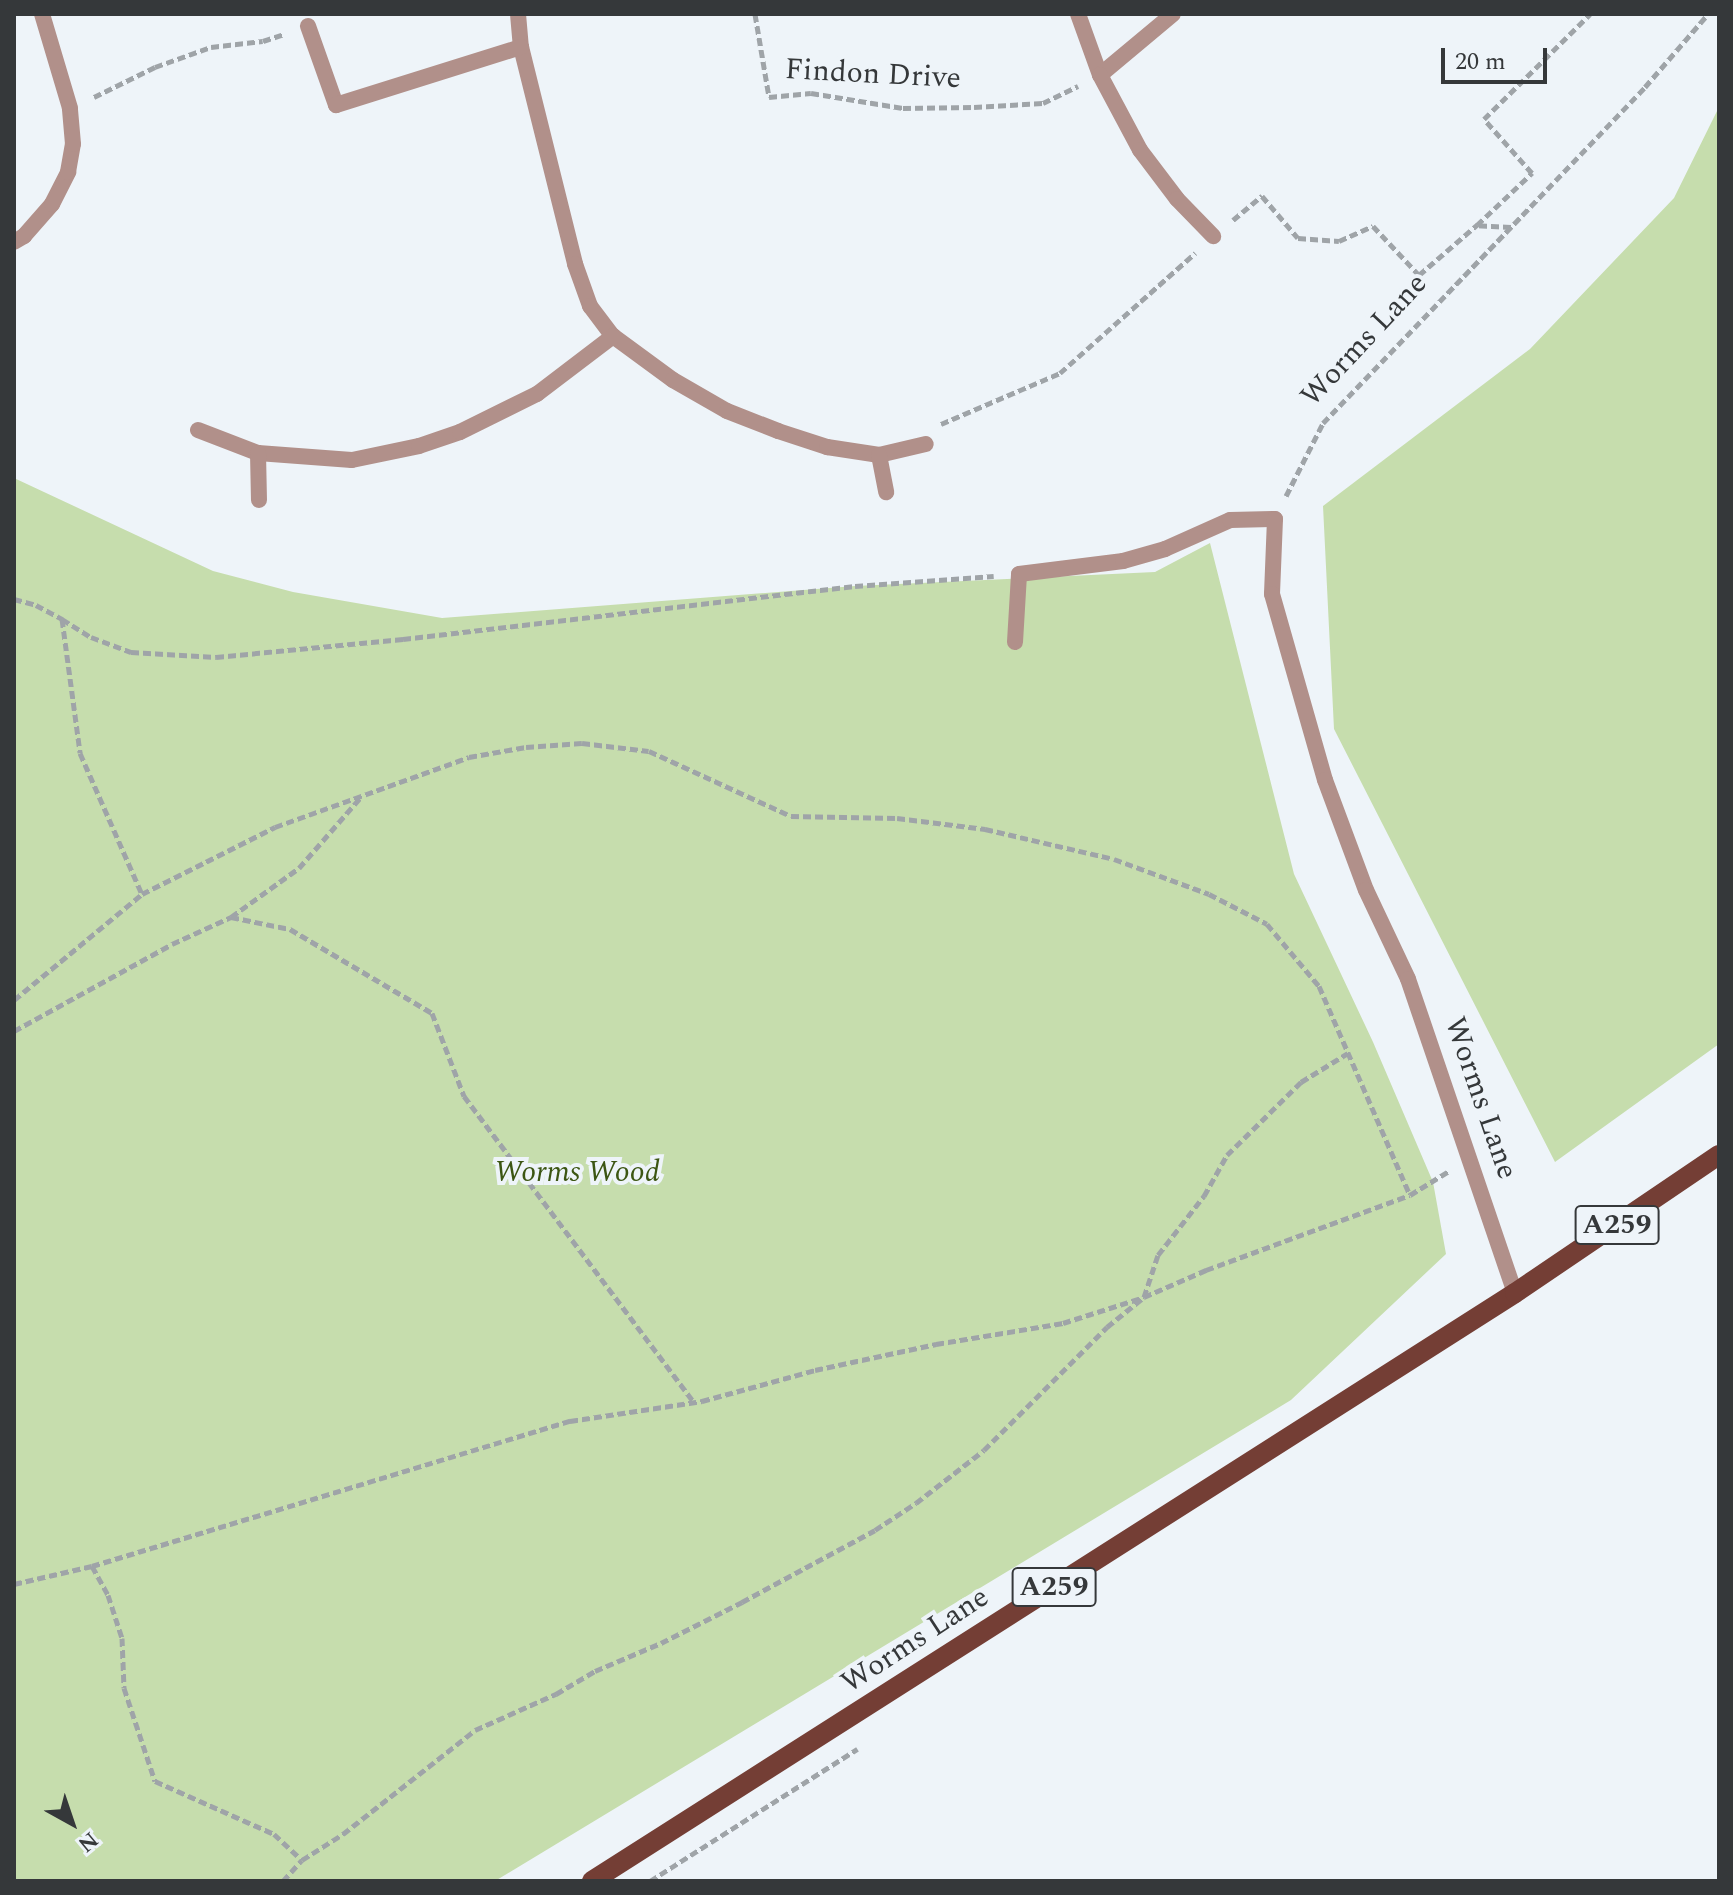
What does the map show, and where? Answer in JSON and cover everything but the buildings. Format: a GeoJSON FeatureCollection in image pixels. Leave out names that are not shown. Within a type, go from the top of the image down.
{"type":"FeatureCollection","features":[{"type":"Feature","properties":{"kind":"main road","name":"A259"},"geometry":{"type":"LineString","coordinates":[[1515,1293],[1719,1155]]}},
{"type":"Feature","properties":{"kind":"main road","name":"Worms Lane"},"geometry":{"type":"LineString","coordinates":[[592,1881],[1515,1293]]}},
{"type":"Feature","properties":{"kind":"street"},"geometry":{"type":"LineString","coordinates":[[14,242],[43,217],[68,172],[73,144],[70,108],[42,14]]}},
{"type":"Feature","properties":{"kind":"street"},"geometry":{"type":"LineString","coordinates":[[518,14],[521,47],[575,264],[590,306],[613,336],[673,380],[727,411],[827,447],[879,455],[926,444]]}},
{"type":"Feature","properties":{"kind":"street"},"geometry":{"type":"LineString","coordinates":[[1078,14],[1100,75],[1140,150],[1177,199],[1213,236]]}},
{"type":"Feature","properties":{"kind":"street"},"geometry":{"type":"LineString","coordinates":[[1100,75],[1173,14]]}},
{"type":"Feature","properties":{"kind":"street"},"geometry":{"type":"LineString","coordinates":[[308,26],[336,105],[521,47]]}},
{"type":"Feature","properties":{"kind":"street"},"geometry":{"type":"LineString","coordinates":[[198,430],[258,453],[352,460],[419,446],[460,432],[537,394],[613,336]]}},
{"type":"Feature","properties":{"kind":"street"},"geometry":{"type":"LineString","coordinates":[[258,453],[259,500]]}},
{"type":"Feature","properties":{"kind":"street"},"geometry":{"type":"LineString","coordinates":[[879,455],[886,492]]}},
{"type":"Feature","properties":{"kind":"street"},"geometry":{"type":"LineString","coordinates":[[1015,642],[1019,574],[1123,561],[1165,549],[1230,520],[1275,519]]}},
{"type":"Feature","properties":{"kind":"street","name":"Worms Lane"},"geometry":{"type":"LineString","coordinates":[[1275,519],[1272,594],[1325,780],[1366,890],[1408,979],[1515,1293]]}},
{"type":"Feature","properties":{"kind":"path","name":"Findon Drive"},"geometry":{"type":"LineString","coordinates":[[755,14],[769,97],[811,93],[903,108],[1043,103],[1100,75]]}},
{"type":"Feature","properties":{"kind":"path"},"geometry":{"type":"LineString","coordinates":[[926,444],[942,424],[1060,373],[1262,196],[1298,238],[1339,241],[1373,226],[1419,275],[1532,173],[1484,119],[1590,14]]}},
{"type":"Feature","properties":{"kind":"path","name":"Worms Lane"},"geometry":{"type":"LineString","coordinates":[[1275,519],[1323,423],[1645,87],[1708,14]]}},
{"type":"Feature","properties":{"kind":"path"},"geometry":{"type":"LineString","coordinates":[[70,108],[155,67],[211,47],[263,41],[308,26]]}},
{"type":"Feature","properties":{"kind":"path"},"geometry":{"type":"LineString","coordinates":[[1477,225],[1512,227]]}},
{"type":"Feature","properties":{"kind":"path"},"geometry":{"type":"LineString","coordinates":[[14,599],[36,605],[91,637],[131,652],[216,657],[403,639],[855,586],[1019,574]]}},
{"type":"Feature","properties":{"kind":"path"},"geometry":{"type":"LineString","coordinates":[[62,619],[80,753],[142,894]]}},
{"type":"Feature","properties":{"kind":"path"},"geometry":{"type":"LineString","coordinates":[[14,1000],[142,894],[275,827],[469,757],[526,747],[582,743],[649,751],[791,816],[897,818],[985,829],[1114,859],[1209,894],[1267,924],[1319,986],[1410,1195]]}},
{"type":"Feature","properties":{"kind":"path"},"geometry":{"type":"LineString","coordinates":[[14,1031],[172,944],[231,917],[299,868],[362,796]]}},
{"type":"Feature","properties":{"kind":"path"},"geometry":{"type":"LineString","coordinates":[[231,917],[290,929],[432,1013],[464,1096],[694,1402]]}},
{"type":"Feature","properties":{"kind":"path"},"geometry":{"type":"LineString","coordinates":[[283,1881],[302,1860],[343,1834],[475,1730],[661,1643],[828,1557],[896,1517],[984,1450],[1107,1327],[1144,1297],[1158,1255],[1204,1196],[1227,1155],[1301,1082],[1348,1053]]}},
{"type":"Feature","properties":{"kind":"path"},"geometry":{"type":"LineString","coordinates":[[14,1584],[92,1566],[570,1421],[694,1402],[906,1350],[1063,1323],[1144,1297],[1426,1188]]}},
{"type":"Feature","properties":{"kind":"path"},"geometry":{"type":"LineString","coordinates":[[92,1566],[108,1595],[122,1638],[124,1688],[155,1781],[274,1834],[302,1860]]}},
{"type":"Feature","properties":{"kind":"green space"},"geometry":{"type":"Polygon","coordinates":[[[1719,107],[1719,1044],[1555,1162],[1334,729],[1323,506],[1530,349],[1674,198],[1719,107]]]}},
{"type":"Feature","properties":{"kind":"green space","name":"Worms Wood"},"geometry":{"type":"Polygon","coordinates":[[[14,478],[213,571],[293,592],[442,618],[855,586],[1155,572],[1210,543],[1294,874],[1373,1042],[1433,1182],[1446,1254],[1291,1400],[495,1881],[14,1881],[14,478]]]}}]}
